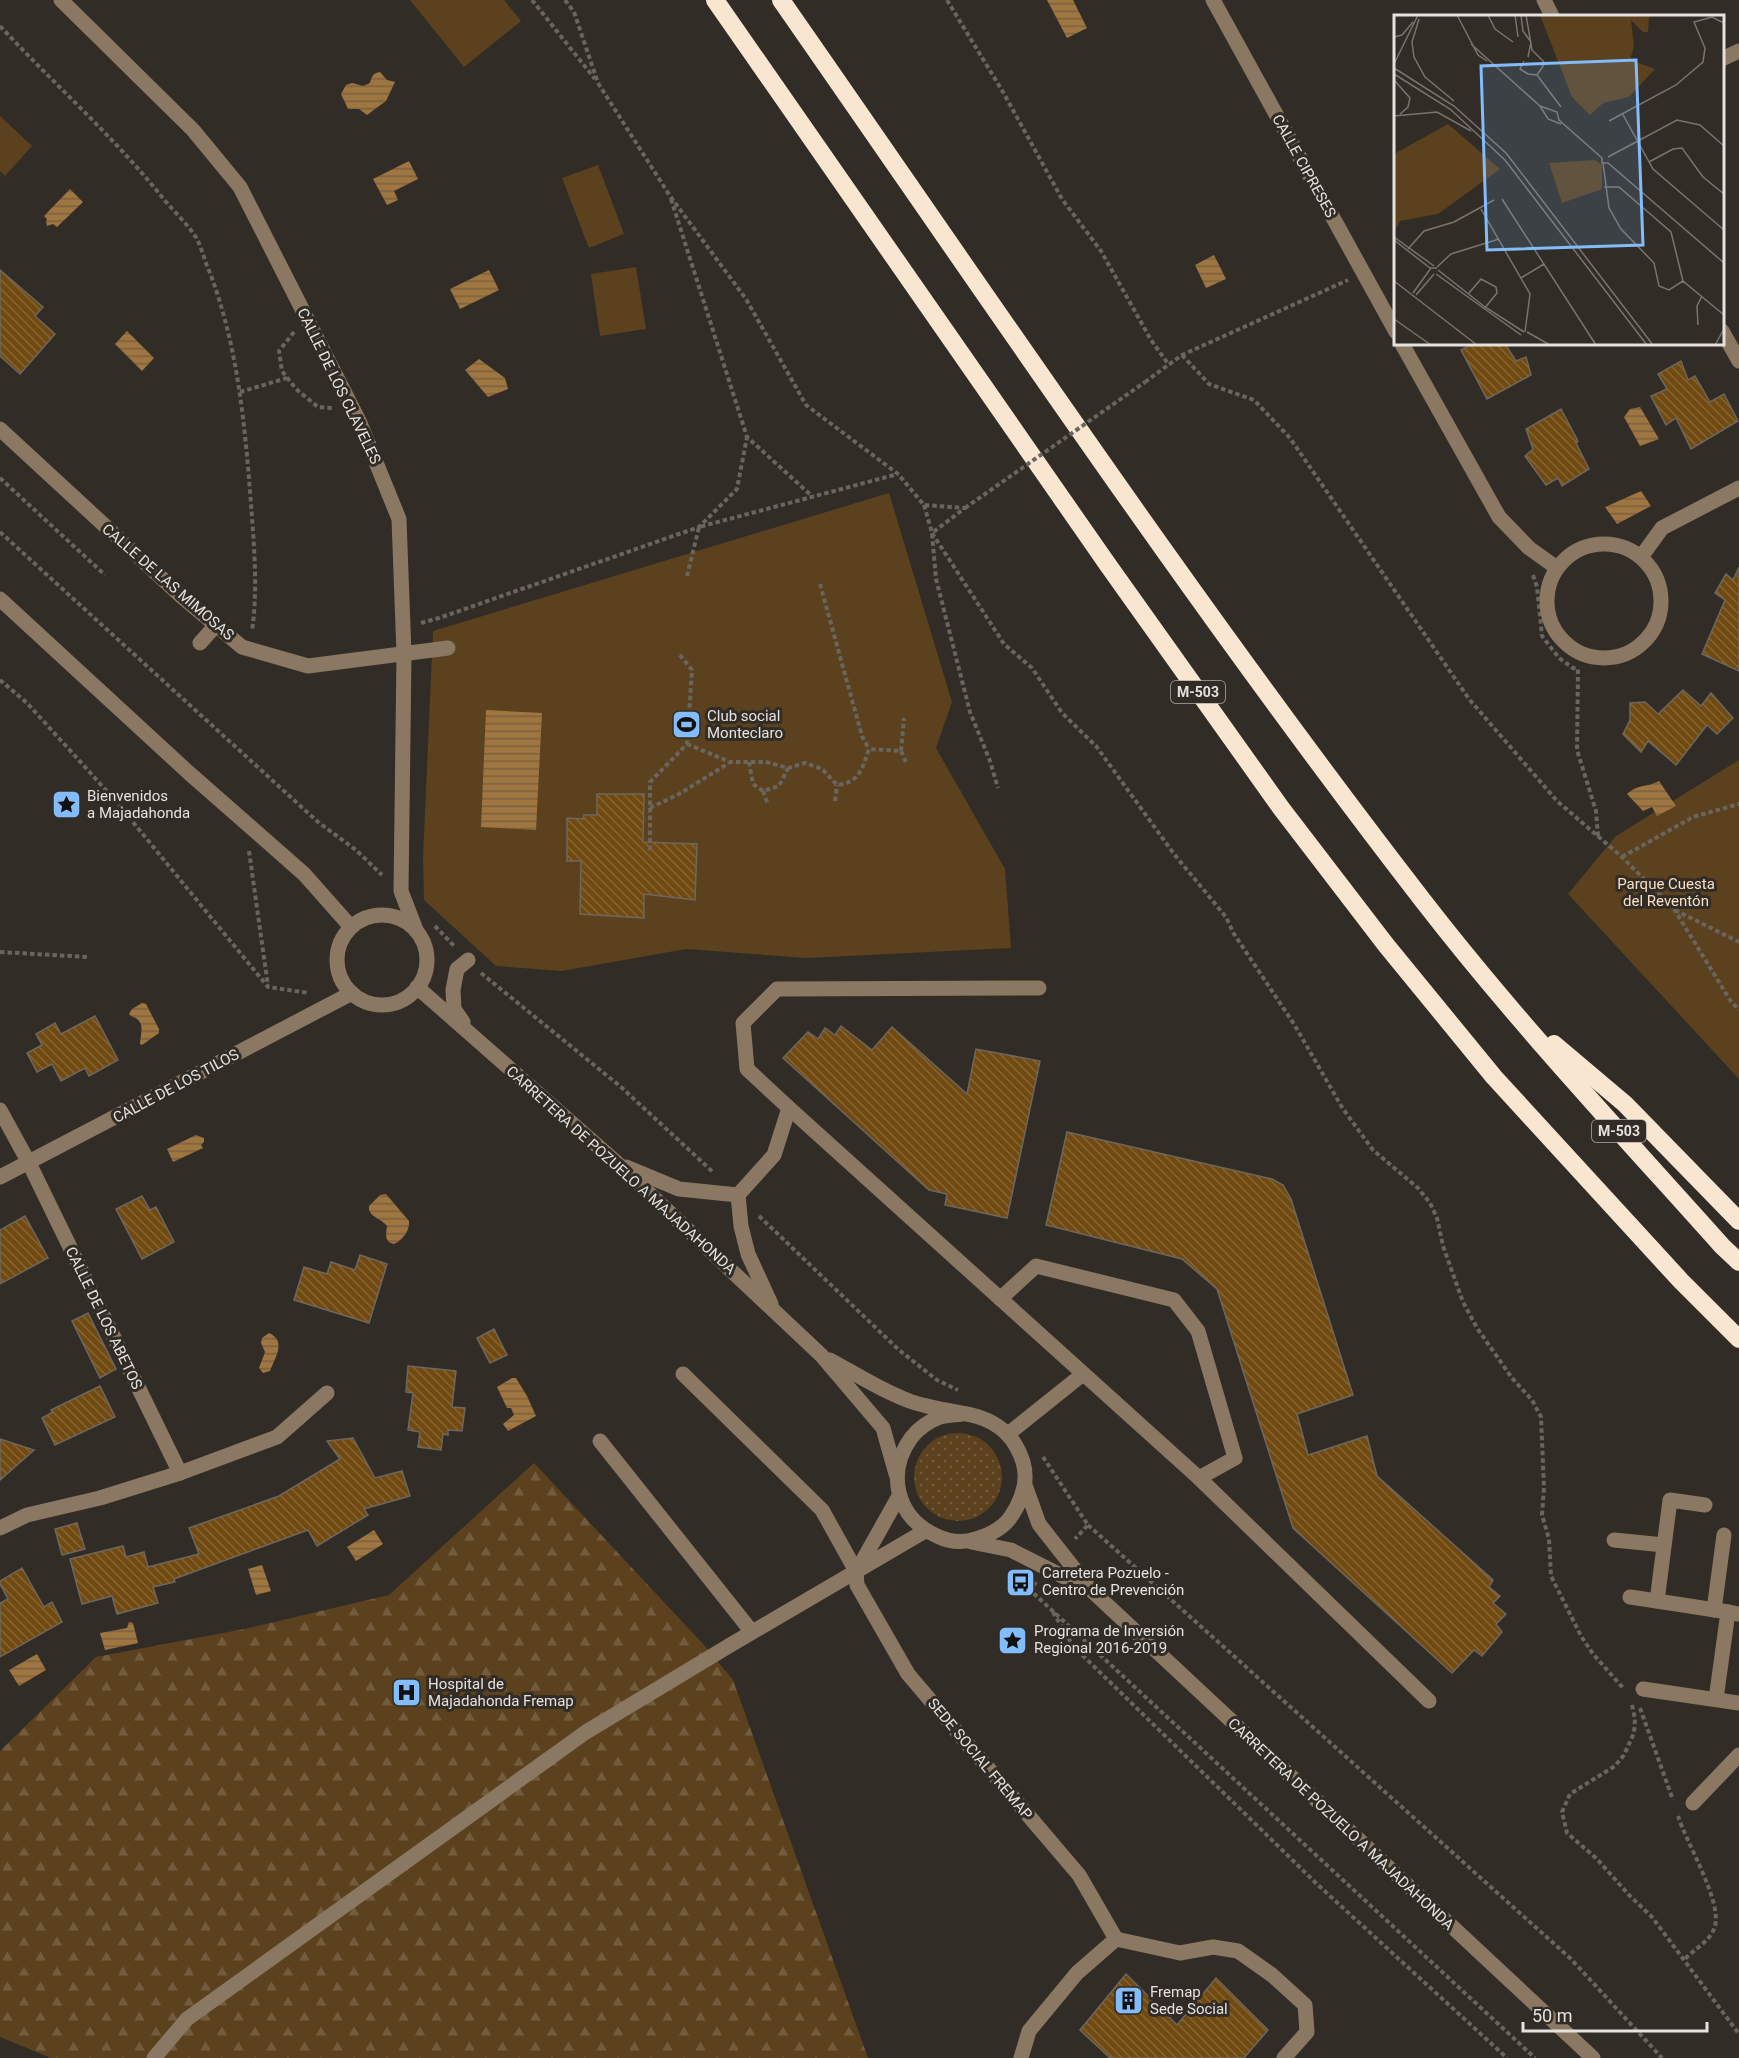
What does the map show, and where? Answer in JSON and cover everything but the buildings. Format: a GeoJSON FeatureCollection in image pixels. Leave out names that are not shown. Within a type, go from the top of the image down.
{"type":"FeatureCollection","features":[{"type":"Feature","properties":{"kind":"highway","name":"M-503"},"geometry":{"type":"LineString","coordinates":[[715,0],[1115,575],[1281,808],[1386,945],[1494,1077],[1701,1303],[1739,1349]]}},
{"type":"Feature","properties":{"kind":"highway","name":"M-503"},"geometry":{"type":"LineString","coordinates":[[781,0],[1166,553],[1330,779],[1425,904],[1501,998],[1739,1263]]}},
{"type":"Feature","properties":{"kind":"highway"},"geometry":{"type":"LineString","coordinates":[[1501,998],[1624,1104],[1739,1221]]}},
{"type":"Feature","properties":{"kind":"highway","name":"M-503"},"geometry":{"type":"LineString","coordinates":[[1701,1303],[1739,1339]]}},
{"type":"Feature","properties":{"kind":"street","name":"CALLE DE LOS CLAVELES"},"geometry":{"type":"LineString","coordinates":[[61,0],[193,130],[240,187],[354,411],[399,519],[404,654],[401,891],[416,930]]}},
{"type":"Feature","properties":{"kind":"street","name":"CALLE CIPRESES"},"geometry":{"type":"LineString","coordinates":[[1213,0],[1394,330]]}},
{"type":"Feature","properties":{"kind":"street"},"geometry":{"type":"LineString","coordinates":[[1544,0],[1552,15]]}},
{"type":"Feature","properties":{"kind":"street"},"geometry":{"type":"LineString","coordinates":[[1724,58],[1739,51]]}},
{"type":"Feature","properties":{"kind":"street"},"geometry":{"type":"LineString","coordinates":[[1724,335],[1739,362]]}},
{"type":"Feature","properties":{"kind":"street"},"geometry":{"type":"LineString","coordinates":[[1403,345],[1500,517],[1529,548],[1557,568]]}},
{"type":"Feature","properties":{"kind":"street","name":"CALLE DE LAS MIMOSAS"},"geometry":{"type":"LineString","coordinates":[[0,429],[181,596],[242,646],[308,666],[448,648]]}},
{"type":"Feature","properties":{"kind":"street"},"geometry":{"type":"LineString","coordinates":[[1641,557],[1662,528],[1739,488]]}},
{"type":"Feature","properties":{"kind":"street"},"geometry":{"type":"LineString","coordinates":[[1606,544],[1624,547],[1641,557],[1653,571],[1660,589],[1661,608],[1656,626],[1645,641],[1630,653],[1612,658],[1593,658],[1575,651],[1560,639],[1550,622],[1546,604],[1548,585],[1557,568],[1570,555],[1587,546],[1606,544]]}},
{"type":"Feature","properties":{"kind":"street"},"geometry":{"type":"LineString","coordinates":[[0,599],[304,874],[351,927]]}},
{"type":"Feature","properties":{"kind":"street"},"geometry":{"type":"LineString","coordinates":[[200,643],[216,625]]}},
{"type":"Feature","properties":{"kind":"street"},"geometry":{"type":"LineString","coordinates":[[382,914],[401,891]]}},
{"type":"Feature","properties":{"kind":"street"},"geometry":{"type":"LineString","coordinates":[[382,914],[404,921],[416,930],[424,944],[427,959],[424,974],[417,987],[406,997],[393,1003],[379,1004],[364,1001],[342,982],[337,968],[337,953],[342,938],[351,927],[362,919],[382,914]]}},
{"type":"Feature","properties":{"kind":"street"},"geometry":{"type":"LineString","coordinates":[[468,960],[457,969],[453,990],[454,1009],[474,1037]]}},
{"type":"Feature","properties":{"kind":"street","name":"CARRETERA DE POZUELO A MAJADAHONDA"},"geometry":{"type":"LineString","coordinates":[[417,987],[617,1163],[821,1355],[883,1428],[896,1474]]}},
{"type":"Feature","properties":{"kind":"street"},"geometry":{"type":"LineString","coordinates":[[1039,988],[777,989],[743,1023],[747,1069],[1199,1478],[1429,1701]]}},
{"type":"Feature","properties":{"kind":"street","name":"CALLE DE LOS TILOS"},"geometry":{"type":"LineString","coordinates":[[0,1178],[352,993]]}},
{"type":"Feature","properties":{"kind":"street"},"geometry":{"type":"LineString","coordinates":[[775,1312],[748,1254],[741,1226],[738,1195],[774,1155],[789,1108]]}},
{"type":"Feature","properties":{"kind":"street","name":"CALLE DE LOS ABETOS"},"geometry":{"type":"LineString","coordinates":[[0,1110],[29,1163],[180,1473]]}},
{"type":"Feature","properties":{"kind":"street"},"geometry":{"type":"LineString","coordinates":[[617,1163],[678,1189],[738,1195]]}},
{"type":"Feature","properties":{"kind":"street"},"geometry":{"type":"LineString","coordinates":[[1000,1299],[1036,1266],[1174,1300],[1198,1330],[1235,1458],[1199,1478]]}},
{"type":"Feature","properties":{"kind":"street","name":"CARRETERA DE POZUELO A MAJADAHONDA"},"geometry":{"type":"LineString","coordinates":[[821,1355],[904,1399],[962,1414]]}},
{"type":"Feature","properties":{"kind":"street","name":"SEDE SOCIAL FREMAP"},"geometry":{"type":"LineString","coordinates":[[683,1374],[822,1510],[856,1571],[857,1585],[908,1674],[1079,1875],[1116,1939]]}},
{"type":"Feature","properties":{"kind":"street"},"geometry":{"type":"LineString","coordinates":[[1008,1434],[1083,1374]]}},
{"type":"Feature","properties":{"kind":"street"},"geometry":{"type":"LineString","coordinates":[[0,1528],[27,1515],[100,1498],[180,1473],[277,1437],[327,1393]]}},
{"type":"Feature","properties":{"kind":"street"},"geometry":{"type":"LineString","coordinates":[[962,1414],[987,1419],[1008,1434],[1018,1449],[1024,1466],[1025,1485],[1019,1505],[1006,1523],[988,1535],[968,1542],[946,1540],[925,1531],[909,1516],[899,1496],[896,1474],[903,1450],[917,1430],[938,1418],[962,1414]]}},
{"type":"Feature","properties":{"kind":"street"},"geometry":{"type":"LineString","coordinates":[[600,1441],[752,1632]]}},
{"type":"Feature","properties":{"kind":"street","name":"CARRETERA DE POZUELO A MAJADAHONDA"},"geometry":{"type":"LineString","coordinates":[[1025,1485],[1039,1524],[1090,1589],[1593,2058]]}},
{"type":"Feature","properties":{"kind":"street"},"geometry":{"type":"LineString","coordinates":[[856,1571],[899,1496]]}},
{"type":"Feature","properties":{"kind":"street"},"geometry":{"type":"LineString","coordinates":[[1657,1601],[1671,1500],[1705,1505]]}},
{"type":"Feature","properties":{"kind":"street"},"geometry":{"type":"LineString","coordinates":[[154,2058],[187,2019],[586,1732],[925,1531]]}},
{"type":"Feature","properties":{"kind":"street"},"geometry":{"type":"LineString","coordinates":[[1716,1699],[1727,1612],[1724,1535]]}},
{"type":"Feature","properties":{"kind":"street"},"geometry":{"type":"LineString","coordinates":[[1614,1540],[1664,1545]]}},
{"type":"Feature","properties":{"kind":"street","name":"CARRETERA DE POZUELO A MAJADAHONDA"},"geometry":{"type":"LineString","coordinates":[[968,1542],[1011,1550],[1090,1589]]}},
{"type":"Feature","properties":{"kind":"street"},"geometry":{"type":"LineString","coordinates":[[1630,1597],[1727,1612]]}},
{"type":"Feature","properties":{"kind":"street"},"geometry":{"type":"LineString","coordinates":[[1636,1697],[1716,1699],[1739,1703]]}},
{"type":"Feature","properties":{"kind":"street"},"geometry":{"type":"LineString","coordinates":[[1693,1803],[1739,1755]]}},
{"type":"Feature","properties":{"kind":"street"},"geometry":{"type":"LineString","coordinates":[[1021,2058],[1029,2031],[1077,1973],[1116,1939],[1180,1953],[1213,1947],[1238,1950],[1272,1975],[1305,2005],[1307,2032],[1284,2058]]}},
{"type":"Feature","properties":{"kind":"path"},"geometry":{"type":"LineString","coordinates":[[532,0],[598,82],[670,196],[746,299],[806,405],[898,474],[924,505],[932,532],[936,579],[970,712],[990,761],[998,788]]}},
{"type":"Feature","properties":{"kind":"path"},"geometry":{"type":"LineString","coordinates":[[565,0],[574,12],[598,82]]}},
{"type":"Feature","properties":{"kind":"path"},"geometry":{"type":"LineString","coordinates":[[947,0],[1003,92],[1062,199],[1101,251],[1151,340],[1169,365]]}},
{"type":"Feature","properties":{"kind":"path"},"geometry":{"type":"LineString","coordinates":[[0,26],[36,65],[93,120],[150,182],[197,240],[221,304],[240,392],[255,559],[255,613],[250,649]]}},
{"type":"Feature","properties":{"kind":"path"},"geometry":{"type":"LineString","coordinates":[[670,196],[747,437],[737,489],[699,527],[687,576]]}},
{"type":"Feature","properties":{"kind":"path"},"geometry":{"type":"LineString","coordinates":[[932,532],[1182,355],[1363,273]]}},
{"type":"Feature","properties":{"kind":"path"},"geometry":{"type":"LineString","coordinates":[[309,322],[292,334],[279,351],[282,370],[296,389],[318,407],[354,411]]}},
{"type":"Feature","properties":{"kind":"path"},"geometry":{"type":"LineString","coordinates":[[1182,355],[1209,384],[1254,400],[1290,438],[1469,699],[1557,801],[1622,856],[1674,909],[1730,1000],[1739,1010]]}},
{"type":"Feature","properties":{"kind":"path"},"geometry":{"type":"LineString","coordinates":[[240,392],[287,378]]}},
{"type":"Feature","properties":{"kind":"path"},"geometry":{"type":"LineString","coordinates":[[747,437],[813,497]]}},
{"type":"Feature","properties":{"kind":"path"},"geometry":{"type":"LineString","coordinates":[[403,627],[439,618],[699,527],[898,474]]}},
{"type":"Feature","properties":{"kind":"path"},"geometry":{"type":"LineString","coordinates":[[0,478],[105,575]]}},
{"type":"Feature","properties":{"kind":"path"},"geometry":{"type":"LineString","coordinates":[[924,505],[965,508]]}},
{"type":"Feature","properties":{"kind":"path"},"geometry":{"type":"LineString","coordinates":[[0,532],[318,822],[356,850],[401,891]]}},
{"type":"Feature","properties":{"kind":"path"},"geometry":{"type":"LineString","coordinates":[[932,532],[1004,644],[1032,668],[1062,713],[1096,746],[1168,846],[1226,917],[1234,934],[1315,1058],[1343,1109],[1373,1150],[1418,1188],[1430,1203],[1437,1218],[1443,1246],[1463,1302],[1477,1328],[1512,1378],[1532,1400],[1541,1417],[1544,1488],[1542,1515],[1549,1539],[1551,1576],[1587,1645],[1627,1694]]}},
{"type":"Feature","properties":{"kind":"path"},"geometry":{"type":"LineString","coordinates":[[1531,569],[1537,587],[1542,636],[1559,658],[1578,669],[1577,750],[1596,811],[1598,836]]}},
{"type":"Feature","properties":{"kind":"path"},"geometry":{"type":"LineString","coordinates":[[820,584],[862,736],[869,749],[861,773],[850,783],[837,785]]}},
{"type":"Feature","properties":{"kind":"path"},"geometry":{"type":"LineString","coordinates":[[650,850],[650,782],[687,744],[692,670],[679,654]]}},
{"type":"Feature","properties":{"kind":"path"},"geometry":{"type":"LineString","coordinates":[[0,680],[27,703],[114,799],[268,987],[319,995],[328,1007]]}},
{"type":"Feature","properties":{"kind":"path"},"geometry":{"type":"LineString","coordinates":[[904,718],[901,751],[906,762]]}},
{"type":"Feature","properties":{"kind":"path"},"geometry":{"type":"LineString","coordinates":[[687,744],[730,762],[766,762],[788,768],[804,763],[822,769],[837,785]]}},
{"type":"Feature","properties":{"kind":"path"},"geometry":{"type":"LineString","coordinates":[[869,749],[901,751]]}},
{"type":"Feature","properties":{"kind":"path"},"geometry":{"type":"LineString","coordinates":[[650,809],[680,794],[730,762]]}},
{"type":"Feature","properties":{"kind":"path"},"geometry":{"type":"LineString","coordinates":[[749,762],[753,784],[764,791],[768,805]]}},
{"type":"Feature","properties":{"kind":"path"},"geometry":{"type":"LineString","coordinates":[[764,791],[779,786],[788,768]]}},
{"type":"Feature","properties":{"kind":"path"},"geometry":{"type":"LineString","coordinates":[[700,781],[703,786]]}},
{"type":"Feature","properties":{"kind":"path"},"geometry":{"type":"LineString","coordinates":[[835,801],[837,785]]}},
{"type":"Feature","properties":{"kind":"path"},"geometry":{"type":"LineString","coordinates":[[1622,856],[1693,817],[1739,804]]}},
{"type":"Feature","properties":{"kind":"path"},"geometry":{"type":"LineString","coordinates":[[261,837],[249,850],[268,987]]}},
{"type":"Feature","properties":{"kind":"path"},"geometry":{"type":"LineString","coordinates":[[1674,909],[1739,942]]}},
{"type":"Feature","properties":{"kind":"path"},"geometry":{"type":"LineString","coordinates":[[431,922],[468,960],[621,1087],[738,1195],[899,1350],[937,1380],[958,1390]]}},
{"type":"Feature","properties":{"kind":"path"},"geometry":{"type":"LineString","coordinates":[[0,952],[87,957]]}},
{"type":"Feature","properties":{"kind":"path"},"geometry":{"type":"LineString","coordinates":[[1021,1422],[1088,1525],[1571,1959],[1662,2058]]}},
{"type":"Feature","properties":{"kind":"path"},"geometry":{"type":"LineString","coordinates":[[1061,1553],[1088,1525]]}},
{"type":"Feature","properties":{"kind":"path"},"geometry":{"type":"LineString","coordinates":[[1047,1568],[1030,1590],[1535,2058]]}},
{"type":"Feature","properties":{"kind":"path"},"geometry":{"type":"LineString","coordinates":[[1051,1608],[1072,1646],[1318,1885],[1507,2058]]}},
{"type":"Feature","properties":{"kind":"path"},"geometry":{"type":"LineString","coordinates":[[1636,1697],[1634,1733],[1624,1755],[1616,1766],[1570,1794],[1562,1812],[1567,1833],[1597,1859],[1652,1917],[1739,2034]]}},
{"type":"Feature","properties":{"kind":"path"},"geometry":{"type":"LineString","coordinates":[[1636,1697],[1654,1743],[1681,1828],[1716,1909],[1715,1926],[1705,1942],[1684,1960]]}},
{"type":"Feature","properties":{"kind":"green space"},"geometry":{"type":"Polygon","coordinates":[[[410,0],[504,0],[521,21],[464,67],[410,0]]]}},
{"type":"Feature","properties":{"kind":"green space"},"geometry":{"type":"Polygon","coordinates":[[[0,116],[32,146],[5,176],[0,171],[0,116]]]}},
{"type":"Feature","properties":{"kind":"green space"},"geometry":{"type":"Polygon","coordinates":[[[598,165],[624,234],[589,248],[562,178],[598,165]]]}},
{"type":"Feature","properties":{"kind":"green space"},"geometry":{"type":"Polygon","coordinates":[[[636,267],[646,329],[600,336],[591,274],[636,267]]]}},
{"type":"Feature","properties":{"kind":"green space","name":"Club social Monteclaro"},"geometry":{"type":"Polygon","coordinates":[[[889,493],[952,702],[936,748],[1005,869],[1011,948],[806,958],[686,949],[562,971],[496,966],[424,900],[423,858],[433,631],[889,493]]]}},
{"type":"Feature","properties":{"kind":"green space","name":"Parque Cuesta del Reventón"},"geometry":{"type":"Polygon","coordinates":[[[1739,760],[1739,1079],[1568,894],[1616,836],[1739,760]]]}},
{"type":"Feature","properties":{"kind":"green space"},"geometry":{"type":"Polygon","coordinates":[[[949,1433],[967,1433],[983,1440],[995,1452],[1002,1468],[1002,1486],[995,1502],[983,1514],[967,1521],[949,1521],[933,1514],[921,1502],[914,1486],[914,1468],[921,1452],[933,1440],[949,1433]]]}},
{"type":"Feature","properties":{"kind":"green space","name":"Hospital de Majadahonda Fremap"},"geometry":{"type":"Polygon","coordinates":[[[534,1463],[704,1645],[733,1680],[868,2058],[51,2058],[0,2037],[0,1751],[96,1657],[244,1629],[389,1595],[534,1463]]]}},
{"type":"Feature","properties":{"kind":"shaded area"},"geometry":{"type":"Polygon","coordinates":[[[1047,0],[1073,0],[1087,28],[1067,38],[1047,0]]]}},
{"type":"Feature","properties":{"kind":"shaded area"},"geometry":{"type":"Polygon","coordinates":[[[380,72],[387,80],[395,82],[386,101],[367,115],[359,109],[348,109],[341,94],[346,85],[352,83],[363,86],[370,83],[373,75],[380,72]]]}},
{"type":"Feature","properties":{"kind":"shaded area"},"geometry":{"type":"Polygon","coordinates":[[[409,161],[418,179],[394,191],[398,200],[387,205],[373,179],[409,161]]]}},
{"type":"Feature","properties":{"kind":"shaded area"},"geometry":{"type":"Polygon","coordinates":[[[70,189],[83,202],[57,227],[53,224],[47,226],[47,219],[44,216],[70,189]]]}},
{"type":"Feature","properties":{"kind":"shaded area"},"geometry":{"type":"Polygon","coordinates":[[[1214,255],[1226,279],[1206,288],[1195,265],[1214,255]]]}},
{"type":"Feature","properties":{"kind":"shaded area"},"geometry":{"type":"Polygon","coordinates":[[[489,270],[499,290],[460,309],[450,289],[489,270]]]}},
{"type":"Feature","properties":{"kind":"shaded area"},"geometry":{"type":"Polygon","coordinates":[[[127,331],[154,358],[142,371],[115,344],[127,331]]]}},
{"type":"Feature","properties":{"kind":"shaded area"},"geometry":{"type":"Polygon","coordinates":[[[479,359],[505,378],[508,389],[488,397],[465,370],[479,359]]]}},
{"type":"Feature","properties":{"kind":"shaded area"},"geometry":{"type":"Polygon","coordinates":[[[1640,407],[1659,439],[1640,446],[1624,417],[1630,409],[1640,407]]]}},
{"type":"Feature","properties":{"kind":"shaded area"},"geometry":{"type":"Polygon","coordinates":[[[1641,491],[1651,506],[1617,524],[1605,507],[1641,491]]]}},
{"type":"Feature","properties":{"kind":"shaded area"},"geometry":{"type":"Polygon","coordinates":[[[486,710],[542,713],[536,830],[481,827],[486,710]]]}},
{"type":"Feature","properties":{"kind":"shaded area"},"geometry":{"type":"Polygon","coordinates":[[[1659,781],[1676,806],[1657,816],[1652,807],[1643,811],[1627,794],[1636,788],[1659,781]]]}},
{"type":"Feature","properties":{"kind":"shaded area"},"geometry":{"type":"Polygon","coordinates":[[[142,1003],[146,1004],[159,1033],[142,1045],[140,1044],[141,1024],[129,1014],[132,1009],[142,1003]]]}},
{"type":"Feature","properties":{"kind":"shaded area"},"geometry":{"type":"Polygon","coordinates":[[[196,1135],[204,1138],[201,1145],[203,1148],[173,1162],[167,1149],[196,1135]]]}},
{"type":"Feature","properties":{"kind":"shaded area"},"geometry":{"type":"Polygon","coordinates":[[[386,1194],[409,1221],[405,1234],[394,1244],[387,1240],[387,1226],[369,1210],[369,1206],[380,1195],[386,1194]]]}},
{"type":"Feature","properties":{"kind":"shaded area"},"geometry":{"type":"Polygon","coordinates":[[[269,1333],[274,1336],[279,1345],[270,1371],[263,1373],[259,1368],[265,1352],[261,1343],[262,1338],[269,1333]]]}},
{"type":"Feature","properties":{"kind":"shaded area"},"geometry":{"type":"Polygon","coordinates":[[[516,1378],[536,1416],[508,1431],[503,1424],[514,1415],[511,1408],[507,1408],[497,1387],[516,1378]]]}},
{"type":"Feature","properties":{"kind":"shaded area"},"geometry":{"type":"Polygon","coordinates":[[[374,1530],[383,1544],[356,1561],[347,1547],[374,1530]]]}},
{"type":"Feature","properties":{"kind":"shaded area"},"geometry":{"type":"Polygon","coordinates":[[[262,1565],[271,1591],[256,1595],[248,1569],[262,1565]]]}},
{"type":"Feature","properties":{"kind":"shaded area"},"geometry":{"type":"Polygon","coordinates":[[[129,1622],[133,1623],[138,1643],[105,1650],[100,1633],[127,1628],[129,1622]]]}},
{"type":"Feature","properties":{"kind":"shaded area"},"geometry":{"type":"Polygon","coordinates":[[[37,1654],[46,1670],[19,1686],[9,1670],[37,1654]]]}},
{"type":"Feature","properties":{"kind":"place","name":"Club social Monteclaro"},"geometry":{"type":"Point","coordinates":[686,725]}},
{"type":"Feature","properties":{"kind":"place","name":"Bienvenidos a Majadahonda"},"geometry":{"type":"Point","coordinates":[66,805]}},
{"type":"Feature","properties":{"kind":"place","name":"Carretera Pozuelo - Centro de Prevención"},"geometry":{"type":"Point","coordinates":[1021,1582]}},
{"type":"Feature","properties":{"kind":"place","name":"Programa de Inversión Regional 2016-2019"},"geometry":{"type":"Point","coordinates":[1013,1640]}},
{"type":"Feature","properties":{"kind":"place","name":"Hospital de Majadahonda Fremap"},"geometry":{"type":"Point","coordinates":[407,1693]}},
{"type":"Feature","properties":{"kind":"place","name":"Fremap Sede Social"},"geometry":{"type":"Point","coordinates":[1129,2001]}}]}
